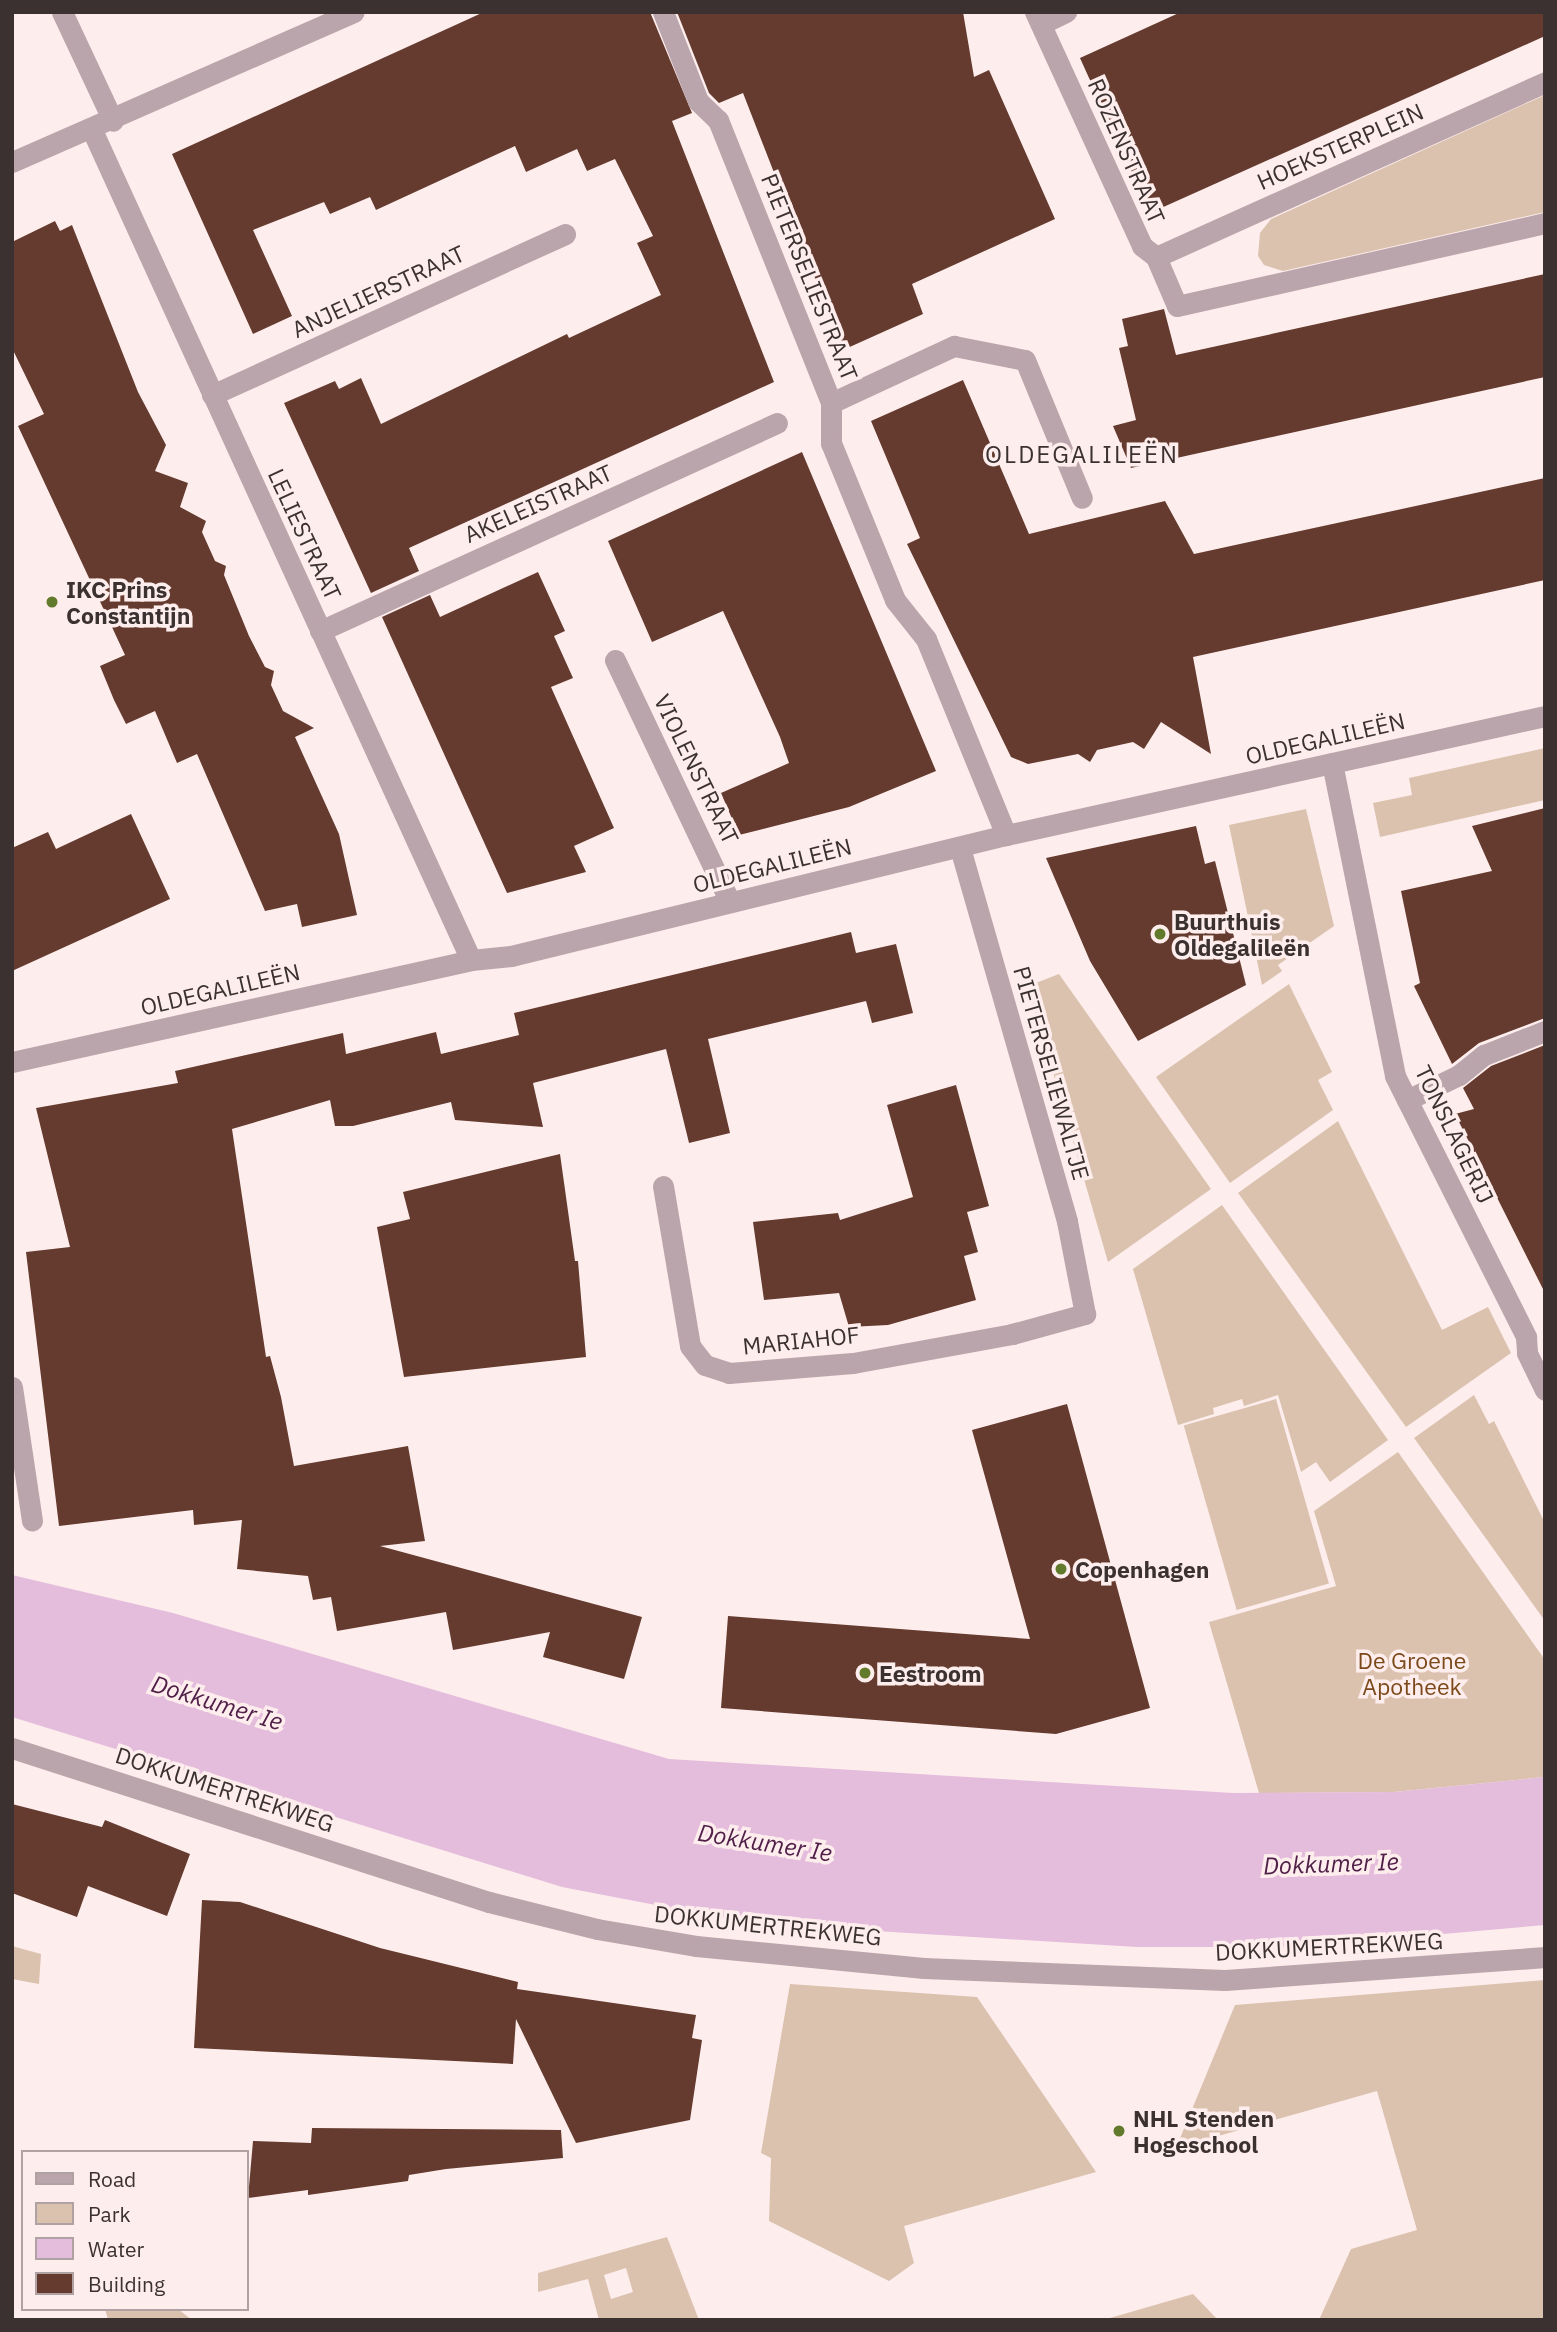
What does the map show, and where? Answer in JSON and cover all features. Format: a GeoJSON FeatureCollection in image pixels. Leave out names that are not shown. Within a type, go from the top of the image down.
{"type":"FeatureCollection","features":[{"type":"Feature","properties":{"kind":"street"},"geometry":{"type":"LineString","coordinates":[[62,12],[113,121]]}},
{"type":"Feature","properties":{"kind":"street"},"geometry":{"type":"LineString","coordinates":[[12,162],[113,121],[353,12]]}},
{"type":"Feature","properties":{"kind":"street","name":"PIETERSELIESTRAAT"},"geometry":{"type":"LineString","coordinates":[[663,12],[698,101],[718,120],[831,403],[831,443],[895,600],[926,639],[1006,835]]}},
{"type":"Feature","properties":{"kind":"street"},"geometry":{"type":"LineString","coordinates":[[1038,18],[1066,12]]}},
{"type":"Feature","properties":{"kind":"street","name":"ROZENSTRAAT"},"geometry":{"type":"LineString","coordinates":[[1038,18],[1142,246],[1156,257],[1177,306],[1545,223]]}},
{"type":"Feature","properties":{"kind":"street","name":"HOEKSTERPLEIN"},"geometry":{"type":"LineString","coordinates":[[1156,257],[1545,82]]}},
{"type":"Feature","properties":{"kind":"street","name":"LELIESTRAAT"},"geometry":{"type":"LineString","coordinates":[[92,130],[471,960]]}},
{"type":"Feature","properties":{"kind":"street","name":"ANJELIERSTRAAT"},"geometry":{"type":"LineString","coordinates":[[212,395],[565,234]]}},
{"type":"Feature","properties":{"kind":"street"},"geometry":{"type":"LineString","coordinates":[[831,403],[954,346],[1026,360],[1082,498]]}},
{"type":"Feature","properties":{"kind":"street","name":"AKELEISTRAAT"},"geometry":{"type":"LineString","coordinates":[[320,631],[777,424]]}},
{"type":"Feature","properties":{"kind":"street","name":"VIOLENSTRAAT"},"geometry":{"type":"LineString","coordinates":[[615,660],[730,902]]}},
{"type":"Feature","properties":{"kind":"street","name":"OLDEGALILEËN"},"geometry":{"type":"LineString","coordinates":[[12,1062],[471,960],[511,956],[1006,835],[1545,716]]}},
{"type":"Feature","properties":{"kind":"street","name":"TONSLAGERIJ"},"geometry":{"type":"LineString","coordinates":[[1332,763],[1395,1076],[1535,1333],[1527,1353],[1545,1390]]}},
{"type":"Feature","properties":{"kind":"street","name":"PIETERSELIEWALTJE"},"geometry":{"type":"LineString","coordinates":[[960,848],[1067,1221],[1085,1314]]}},
{"type":"Feature","properties":{"kind":"street"},"geometry":{"type":"LineString","coordinates":[[1407,1100],[1459,1074],[1484,1055],[1545,1031]]}},
{"type":"Feature","properties":{"kind":"street","name":"MARIAHOF"},"geometry":{"type":"LineString","coordinates":[[663,1186],[690,1346],[705,1365],[729,1373],[853,1363],[1012,1334],[1085,1314]]}},
{"type":"Feature","properties":{"kind":"street"},"geometry":{"type":"LineString","coordinates":[[12,1387],[32,1521]]}},
{"type":"Feature","properties":{"kind":"street","name":"DOKKUMERTREKWEG"},"geometry":{"type":"LineString","coordinates":[[12,1748],[489,1902],[597,1929],[696,1946],[924,1968],[1211,1979],[1312,1976],[1545,1957]]}},
{"type":"Feature","properties":{"kind":"green space"},"geometry":{"type":"Polygon","coordinates":[[[1545,95],[1545,212],[1283,271],[1264,265],[1258,256],[1260,233],[1271,219],[1545,95]]]}},
{"type":"Feature","properties":{"kind":"green space"},"geometry":{"type":"Polygon","coordinates":[[[1545,748],[1545,800],[1380,837],[1373,803],[1412,795],[1409,778],[1545,748]]]}},
{"type":"Feature","properties":{"kind":"green space"},"geometry":{"type":"Polygon","coordinates":[[[1306,809],[1334,926],[1278,965],[1282,971],[1262,985],[1229,825],[1306,809]]]}},
{"type":"Feature","properties":{"kind":"green space"},"geometry":{"type":"Polygon","coordinates":[[[1059,974],[1211,1189],[1108,1262],[1028,986],[1059,974]]]}},
{"type":"Feature","properties":{"kind":"green space"},"geometry":{"type":"Polygon","coordinates":[[[1289,984],[1332,1072],[1318,1080],[1333,1110],[1230,1183],[1156,1077],[1289,984]]]}},
{"type":"Feature","properties":{"kind":"green space"},"geometry":{"type":"Polygon","coordinates":[[[1338,1121],[1442,1330],[1488,1307],[1511,1353],[1406,1427],[1238,1193],[1338,1121]]]}},
{"type":"Feature","properties":{"kind":"green space"},"geometry":{"type":"Polygon","coordinates":[[[1222,1205],[1388,1440],[1330,1482],[1316,1462],[1301,1472],[1278,1395],[1244,1406],[1242,1399],[1213,1408],[1214,1414],[1178,1425],[1133,1269],[1222,1205]]]}},
{"type":"Feature","properties":{"kind":"green space"},"geometry":{"type":"Polygon","coordinates":[[[1474,1395],[1489,1424],[1494,1421],[1545,1523],[1545,1621],[1414,1438],[1474,1395]]]}},
{"type":"Feature","properties":{"kind":"green space"},"geometry":{"type":"Polygon","coordinates":[[[1276,1399],[1329,1584],[1237,1610],[1184,1425],[1276,1399]]]}},
{"type":"Feature","properties":{"kind":"green space","name":"De Groene Apotheek"},"geometry":{"type":"Polygon","coordinates":[[[1398,1452],[1545,1660],[1545,1777],[1394,1792],[1259,1793],[1209,1622],[1336,1586],[1314,1511],[1398,1452]]]}},
{"type":"Feature","properties":{"kind":"green space"},"geometry":{"type":"Polygon","coordinates":[[[12,1946],[41,1954],[39,1984],[12,1979],[12,1946]]]}},
{"type":"Feature","properties":{"kind":"green space"},"geometry":{"type":"Polygon","coordinates":[[[1545,1980],[1545,2320],[1319,2320],[1351,2249],[1417,2230],[1377,2091],[1176,2148],[1235,2005],[1545,1980]]]}},
{"type":"Feature","properties":{"kind":"green space"},"geometry":{"type":"Polygon","coordinates":[[[790,1984],[977,1997],[1096,2172],[904,2226],[914,2263],[889,2281],[769,2221],[771,2158],[761,2153],[790,1984]]]}},
{"type":"Feature","properties":{"kind":"green space"},"geometry":{"type":"Polygon","coordinates":[[[667,2237],[699,2320],[599,2320],[588,2279],[538,2292],[538,2273],[667,2237]],[[626,2268],[604,2275],[611,2299],[633,2292],[626,2268]]]}},
{"type":"Feature","properties":{"kind":"green space"},"geometry":{"type":"Polygon","coordinates":[[[1193,2294],[1218,2320],[1103,2320],[1193,2294]]]}},
{"type":"Feature","properties":{"kind":"green space"},"geometry":{"type":"Polygon","coordinates":[[[106,2311],[181,2311],[192,2320],[108,2320],[106,2311]]]}},
{"type":"Feature","properties":{"kind":"water","name":"Dokkumer Ie"},"geometry":{"type":"Polygon","coordinates":[[[12,1575],[173,1613],[669,1759],[1233,1793],[1394,1792],[1545,1777],[1545,1925],[1294,1947],[1137,1947],[794,1926],[718,1917],[562,1887],[12,1717],[12,1575]]]}},
{"type":"Feature","properties":{"kind":"building"},"geometry":{"type":"Polygon","coordinates":[[[484,12],[650,12],[692,113],[672,121],[774,382],[409,548],[419,571],[371,593],[284,403],[335,381],[339,389],[361,378],[381,424],[567,334],[569,338],[661,295],[637,243],[653,236],[615,159],[587,171],[577,149],[526,172],[515,146],[376,210],[370,197],[330,214],[324,202],[253,230],[292,316],[253,334],[172,154],[484,12]]]}},
{"type":"Feature","properties":{"kind":"building"},"geometry":{"type":"Polygon","coordinates":[[[677,12],[963,12],[974,77],[989,70],[1055,219],[912,284],[923,314],[843,350],[743,93],[719,103],[709,93],[677,12]]]}},
{"type":"Feature","properties":{"kind":"building"},"geometry":{"type":"Polygon","coordinates":[[[1181,12],[1545,12],[1545,36],[1150,213],[1080,58],[1181,12]]]}},
{"type":"Feature","properties":{"kind":"building"},"geometry":{"type":"Polygon","coordinates":[[[55,221],[60,231],[72,225],[138,392],[166,445],[155,471],[188,483],[180,507],[206,521],[202,532],[215,561],[226,566],[224,575],[265,667],[274,671],[271,685],[283,711],[314,728],[295,737],[339,834],[357,915],[302,927],[297,904],[265,911],[197,754],[177,763],[155,711],[126,724],[114,700],[100,666],[125,655],[18,426],[44,414],[12,348],[12,242],[55,221]]]}},
{"type":"Feature","properties":{"kind":"building"},"geometry":{"type":"Polygon","coordinates":[[[1545,274],[1545,377],[1131,468],[1113,426],[1136,420],[1119,348],[1128,346],[1122,319],[1164,309],[1176,355],[1545,274]]]}},
{"type":"Feature","properties":{"kind":"building"},"geometry":{"type":"Polygon","coordinates":[[[963,380],[1029,534],[1165,501],[1194,554],[1545,478],[1545,580],[1193,657],[1211,754],[1161,722],[1144,749],[1133,742],[1097,750],[1090,762],[1078,754],[1028,764],[1011,757],[907,544],[920,538],[871,421],[963,380]]]}},
{"type":"Feature","properties":{"kind":"building"},"geometry":{"type":"Polygon","coordinates":[[[802,452],[936,771],[849,807],[739,835],[721,793],[789,763],[780,737],[723,611],[652,642],[608,541],[802,452]]]}},
{"type":"Feature","properties":{"kind":"building"},"geometry":{"type":"Polygon","coordinates":[[[538,572],[565,631],[554,636],[573,678],[551,687],[614,828],[574,846],[586,872],[507,893],[382,617],[430,595],[440,617],[538,572]]]}},
{"type":"Feature","properties":{"kind":"building"},"geometry":{"type":"Polygon","coordinates":[[[1545,808],[1545,1018],[1479,1043],[1452,1064],[1414,986],[1420,983],[1401,891],[1492,871],[1472,826],[1545,808]]]}},
{"type":"Feature","properties":{"kind":"building"},"geometry":{"type":"Polygon","coordinates":[[[131,814],[170,899],[12,971],[12,848],[48,832],[56,849],[131,814]]]}},
{"type":"Feature","properties":{"kind":"building"},"geometry":{"type":"Polygon","coordinates":[[[1196,826],[1205,864],[1215,861],[1246,985],[1138,1041],[1090,961],[1046,858],[1196,826]]]}},
{"type":"Feature","properties":{"kind":"building"},"geometry":{"type":"Polygon","coordinates":[[[851,932],[856,953],[896,944],[913,1013],[872,1023],[866,1001],[708,1039],[730,1133],[689,1143],[666,1049],[533,1083],[543,1127],[455,1120],[451,1102],[353,1126],[335,1126],[330,1100],[232,1129],[266,1357],[270,1356],[281,1397],[294,1466],[408,1446],[425,1541],[380,1546],[642,1617],[624,1679],[543,1657],[550,1632],[453,1650],[446,1612],[337,1631],[331,1597],[313,1600],[308,1576],[237,1569],[242,1520],[194,1525],[193,1510],[59,1526],[26,1252],[70,1247],[36,1108],[178,1083],[175,1071],[343,1033],[346,1054],[436,1032],[441,1054],[519,1035],[514,1013],[851,932]]]}},
{"type":"Feature","properties":{"kind":"building"},"geometry":{"type":"Polygon","coordinates":[[[1545,1045],[1545,1293],[1455,1114],[1474,1109],[1463,1088],[1491,1066],[1545,1045]]]}},
{"type":"Feature","properties":{"kind":"building"},"geometry":{"type":"Polygon","coordinates":[[[956,1085],[989,1206],[967,1212],[978,1252],[964,1256],[976,1300],[888,1325],[849,1327],[839,1293],[764,1300],[753,1222],[838,1213],[840,1220],[913,1197],[887,1105],[956,1085]]]}},
{"type":"Feature","properties":{"kind":"building"},"geometry":{"type":"Polygon","coordinates":[[[560,1154],[575,1261],[578,1261],[586,1357],[404,1377],[377,1227],[410,1219],[403,1192],[560,1154]]]}},
{"type":"Feature","properties":{"kind":"building"},"geometry":{"type":"Polygon","coordinates":[[[1067,1404],[1150,1708],[1056,1734],[721,1708],[728,1616],[1030,1639],[972,1430],[1067,1404]]]}},
{"type":"Feature","properties":{"kind":"building"},"geometry":{"type":"Polygon","coordinates":[[[12,1804],[102,1827],[105,1820],[190,1854],[167,1916],[88,1886],[77,1917],[12,1893],[12,1804]]]}},
{"type":"Feature","properties":{"kind":"building"},"geometry":{"type":"Polygon","coordinates":[[[202,1900],[240,1902],[380,1948],[518,1982],[517,1989],[696,2015],[692,2038],[702,2040],[690,2120],[576,2143],[516,2019],[513,2064],[194,2048],[202,1900]]]}},
{"type":"Feature","properties":{"kind":"building"},"geometry":{"type":"Polygon","coordinates":[[[312,2128],[561,2130],[563,2158],[446,2169],[409,2175],[408,2181],[308,2195],[308,2190],[248,2198],[253,2141],[311,2143],[312,2128]]]}},
{"type":"Feature","properties":{"kind":"place","name":"IKC Prins Constantijn"},"geometry":{"type":"Point","coordinates":[52,602]}},
{"type":"Feature","properties":{"kind":"place","name":"Buurthuis Oldegalileën"},"geometry":{"type":"Point","coordinates":[1160,934]}},
{"type":"Feature","properties":{"kind":"place","name":"Copenhagen"},"geometry":{"type":"Point","coordinates":[1061,1569]}},
{"type":"Feature","properties":{"kind":"place","name":"Eestroom"},"geometry":{"type":"Point","coordinates":[865,1673]}},
{"type":"Feature","properties":{"kind":"place","name":"NHL Stenden Hogeschool"},"geometry":{"type":"Point","coordinates":[1119,2131]}},
{"type":"Feature","properties":{"kind":"district","name":"OLDEGALILEËN"},"geometry":{"type":"Point","coordinates":[1082,455]}}]}
